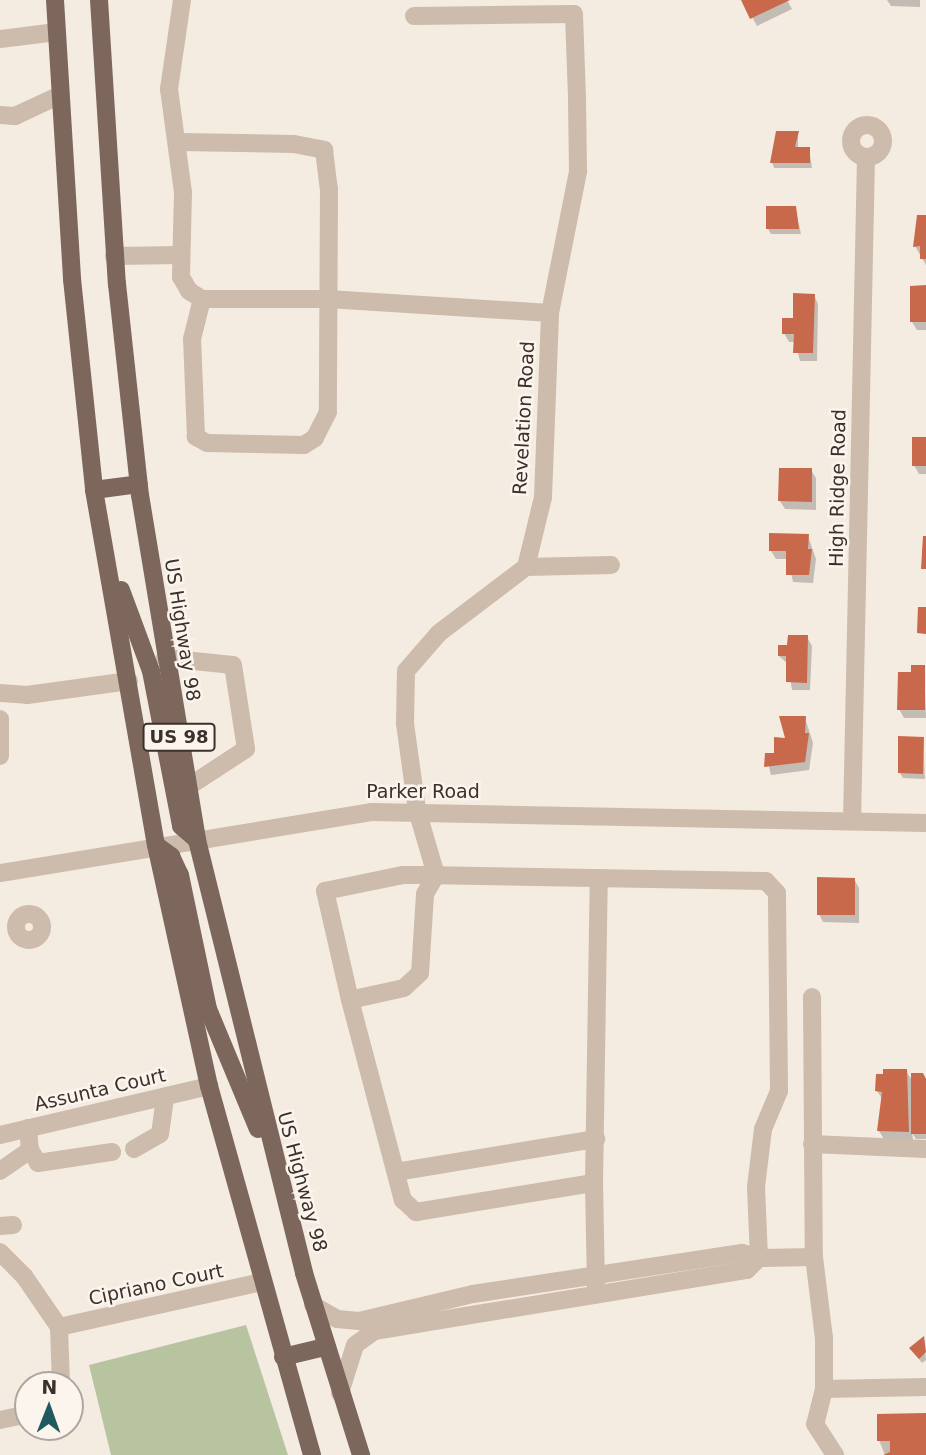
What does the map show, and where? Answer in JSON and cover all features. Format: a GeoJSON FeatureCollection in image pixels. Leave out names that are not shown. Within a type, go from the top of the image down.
{"type":"FeatureCollection","features":[{"type":"Feature","properties":{"kind":"main road","name":"US 98"},"geometry":{"type":"LineString","coordinates":[[55,0],[72,279],[94,490],[156,845],[209,1086],[312,1455]]}},
{"type":"Feature","properties":{"kind":"main road","name":"US Highway 98"},"geometry":{"type":"LineString","coordinates":[[99,0],[114,256],[139,484],[165,658],[197,840],[275,1163],[325,1347],[361,1455]]}},
{"type":"Feature","properties":{"kind":"main road"},"geometry":{"type":"LineString","coordinates":[[94,490],[139,484]]}},
{"type":"Feature","properties":{"kind":"main road"},"geometry":{"type":"LineString","coordinates":[[104,544],[151,671],[181,826],[197,840]]}},
{"type":"Feature","properties":{"kind":"main road"},"geometry":{"type":"LineString","coordinates":[[156,845],[171,856],[180,875],[208,1009],[234,1080],[275,1163]]}},
{"type":"Feature","properties":{"kind":"main road"},"geometry":{"type":"LineString","coordinates":[[283,1357],[325,1347]]}},
{"type":"Feature","properties":{"kind":"street"},"geometry":{"type":"LineString","coordinates":[[182,0],[169,89],[180,142],[181,277],[202,299],[328,299],[550,313]]}},
{"type":"Feature","properties":{"kind":"street","name":"Revelation Road"},"geometry":{"type":"LineString","coordinates":[[414,16],[574,14],[578,171],[550,313],[543,497],[526,567]]}},
{"type":"Feature","properties":{"kind":"street"},"geometry":{"type":"LineString","coordinates":[[0,39],[57,32]]}},
{"type":"Feature","properties":{"kind":"street"},"geometry":{"type":"LineString","coordinates":[[0,115],[15,116],[60,95]]}},
{"type":"Feature","properties":{"kind":"street"},"geometry":{"type":"LineString","coordinates":[[180,142],[294,144],[324,150],[328,412],[315,438],[304,445],[207,443],[196,437],[192,340],[202,299]]}},
{"type":"Feature","properties":{"kind":"street","name":"High Ridge Road"},"geometry":{"type":"LineString","coordinates":[[852,821],[866,157]]}},
{"type":"Feature","properties":{"kind":"street"},"geometry":{"type":"LineString","coordinates":[[114,256],[180,255]]}},
{"type":"Feature","properties":{"kind":"street"},"geometry":{"type":"LineString","coordinates":[[350,1000],[404,988],[420,973],[425,894],[436,874],[417,810],[405,723],[406,671],[439,633],[526,567],[611,565]]}},
{"type":"Feature","properties":{"kind":"street"},"geometry":{"type":"LineString","coordinates":[[165,658],[233,665],[246,749],[188,787]]}},
{"type":"Feature","properties":{"kind":"street"},"geometry":{"type":"LineString","coordinates":[[0,693],[27,695],[129,681]]}},
{"type":"Feature","properties":{"kind":"street"},"geometry":{"type":"LineString","coordinates":[[0,719],[0,756]]}},
{"type":"Feature","properties":{"kind":"street","name":"Parker Road"},"geometry":{"type":"LineString","coordinates":[[0,873],[355,814],[417,810],[926,823]]}},
{"type":"Feature","properties":{"kind":"street"},"geometry":{"type":"LineString","coordinates":[[325,1347],[374,1331],[747,1270],[759,1258],[756,1187],[763,1129],[779,1091],[777,892],[766,881],[436,874],[403,876],[325,891],[350,1000],[403,1200],[416,1212],[594,1183]]}},
{"type":"Feature","properties":{"kind":"street"},"geometry":{"type":"LineString","coordinates":[[597,1294],[593,1275],[599,878]]}},
{"type":"Feature","properties":{"kind":"street"},"geometry":{"type":"LineString","coordinates":[[812,997],[814,1257],[824,1338],[824,1389],[815,1424],[835,1455]]}},
{"type":"Feature","properties":{"kind":"street","name":"Assunta Court"},"geometry":{"type":"LineString","coordinates":[[0,1135],[209,1086]]}},
{"type":"Feature","properties":{"kind":"street"},"geometry":{"type":"LineString","coordinates":[[134,1149],[160,1133],[165,1097]]}},
{"type":"Feature","properties":{"kind":"street"},"geometry":{"type":"LineString","coordinates":[[28,1128],[30,1150],[38,1163],[112,1152]]}},
{"type":"Feature","properties":{"kind":"street"},"geometry":{"type":"LineString","coordinates":[[396,1172],[596,1139]]}},
{"type":"Feature","properties":{"kind":"street"},"geometry":{"type":"LineString","coordinates":[[812,1144],[926,1149]]}},
{"type":"Feature","properties":{"kind":"street"},"geometry":{"type":"LineString","coordinates":[[0,1171],[30,1150]]}},
{"type":"Feature","properties":{"kind":"street"},"geometry":{"type":"LineString","coordinates":[[0,1252],[24,1276],[58,1327],[60,1371]]}},
{"type":"Feature","properties":{"kind":"street"},"geometry":{"type":"LineString","coordinates":[[313,1305],[337,1319],[359,1321],[473,1294],[742,1253],[759,1258],[814,1257]]}},
{"type":"Feature","properties":{"kind":"street","name":"Cipriano Court"},"geometry":{"type":"LineString","coordinates":[[58,1327],[262,1282]]}},
{"type":"Feature","properties":{"kind":"street"},"geometry":{"type":"LineString","coordinates":[[340,1393],[355,1345],[374,1331]]}},
{"type":"Feature","properties":{"kind":"street"},"geometry":{"type":"LineString","coordinates":[[824,1389],[926,1387]]}},
{"type":"Feature","properties":{"kind":"green space"},"geometry":{"type":"Polygon","coordinates":[[[246,1325],[288,1455],[111,1455],[89,1365],[246,1325]]]}},
{"type":"Feature","properties":{"kind":"building"},"geometry":{"type":"Polygon","coordinates":[[[741,0],[790,0],[750,19],[741,0]]]}},
{"type":"Feature","properties":{"kind":"building"},"geometry":{"type":"Polygon","coordinates":[[[776,131],[799,131],[795,147],[810,147],[810,163],[770,163],[776,131]]]}},
{"type":"Feature","properties":{"kind":"building"},"geometry":{"type":"Polygon","coordinates":[[[766,206],[796,206],[799,229],[766,229],[766,206]]]}},
{"type":"Feature","properties":{"kind":"building"},"geometry":{"type":"Polygon","coordinates":[[[917,215],[926,215],[926,259],[920,259],[920,246],[913,247],[917,215]]]}},
{"type":"Feature","properties":{"kind":"building"},"geometry":{"type":"Polygon","coordinates":[[[926,285],[926,322],[910,322],[910,286],[926,285]]]}},
{"type":"Feature","properties":{"kind":"building"},"geometry":{"type":"Polygon","coordinates":[[[793,293],[815,294],[813,353],[793,353],[794,334],[782,334],[782,318],[793,318],[793,293]]]}},
{"type":"Feature","properties":{"kind":"building"},"geometry":{"type":"Polygon","coordinates":[[[912,437],[926,437],[926,466],[912,466],[912,437]]]}},
{"type":"Feature","properties":{"kind":"building"},"geometry":{"type":"Polygon","coordinates":[[[779,468],[812,468],[812,502],[778,501],[779,468]]]}},
{"type":"Feature","properties":{"kind":"building"},"geometry":{"type":"Polygon","coordinates":[[[769,533],[809,534],[808,549],[812,549],[809,575],[786,575],[786,551],[769,551],[769,533]]]}},
{"type":"Feature","properties":{"kind":"building"},"geometry":{"type":"Polygon","coordinates":[[[923,536],[926,536],[926,569],[921,569],[923,536]]]}},
{"type":"Feature","properties":{"kind":"building"},"geometry":{"type":"Polygon","coordinates":[[[918,607],[926,607],[926,634],[917,633],[918,607]]]}},
{"type":"Feature","properties":{"kind":"building"},"geometry":{"type":"Polygon","coordinates":[[[788,635],[808,635],[807,683],[786,682],[786,656],[778,656],[778,645],[787,645],[788,635]]]}},
{"type":"Feature","properties":{"kind":"building"},"geometry":{"type":"Polygon","coordinates":[[[911,665],[925,665],[925,710],[897,710],[898,672],[911,672],[911,665]]]}},
{"type":"Feature","properties":{"kind":"building"},"geometry":{"type":"Polygon","coordinates":[[[779,716],[806,716],[805,733],[809,733],[805,762],[764,767],[765,753],[774,753],[774,737],[785,738],[779,716]]]}},
{"type":"Feature","properties":{"kind":"building"},"geometry":{"type":"Polygon","coordinates":[[[898,736],[924,737],[923,774],[898,773],[898,736]]]}},
{"type":"Feature","properties":{"kind":"building"},"geometry":{"type":"Polygon","coordinates":[[[817,877],[855,878],[855,915],[817,915],[817,877]]]}},
{"type":"Feature","properties":{"kind":"building"},"geometry":{"type":"Polygon","coordinates":[[[883,1069],[907,1069],[909,1132],[877,1131],[882,1092],[875,1091],[876,1074],[883,1074],[883,1069]]]}},
{"type":"Feature","properties":{"kind":"building"},"geometry":{"type":"Polygon","coordinates":[[[911,1073],[923,1073],[926,1079],[926,1134],[911,1134],[911,1073]]]}},
{"type":"Feature","properties":{"kind":"building"},"geometry":{"type":"Polygon","coordinates":[[[924,1336],[926,1352],[919,1359],[909,1348],[924,1336]]]}},
{"type":"Feature","properties":{"kind":"building"},"geometry":{"type":"Polygon","coordinates":[[[926,1413],[926,1455],[883,1455],[890,1452],[890,1441],[877,1441],[877,1414],[926,1413]]]}}]}
